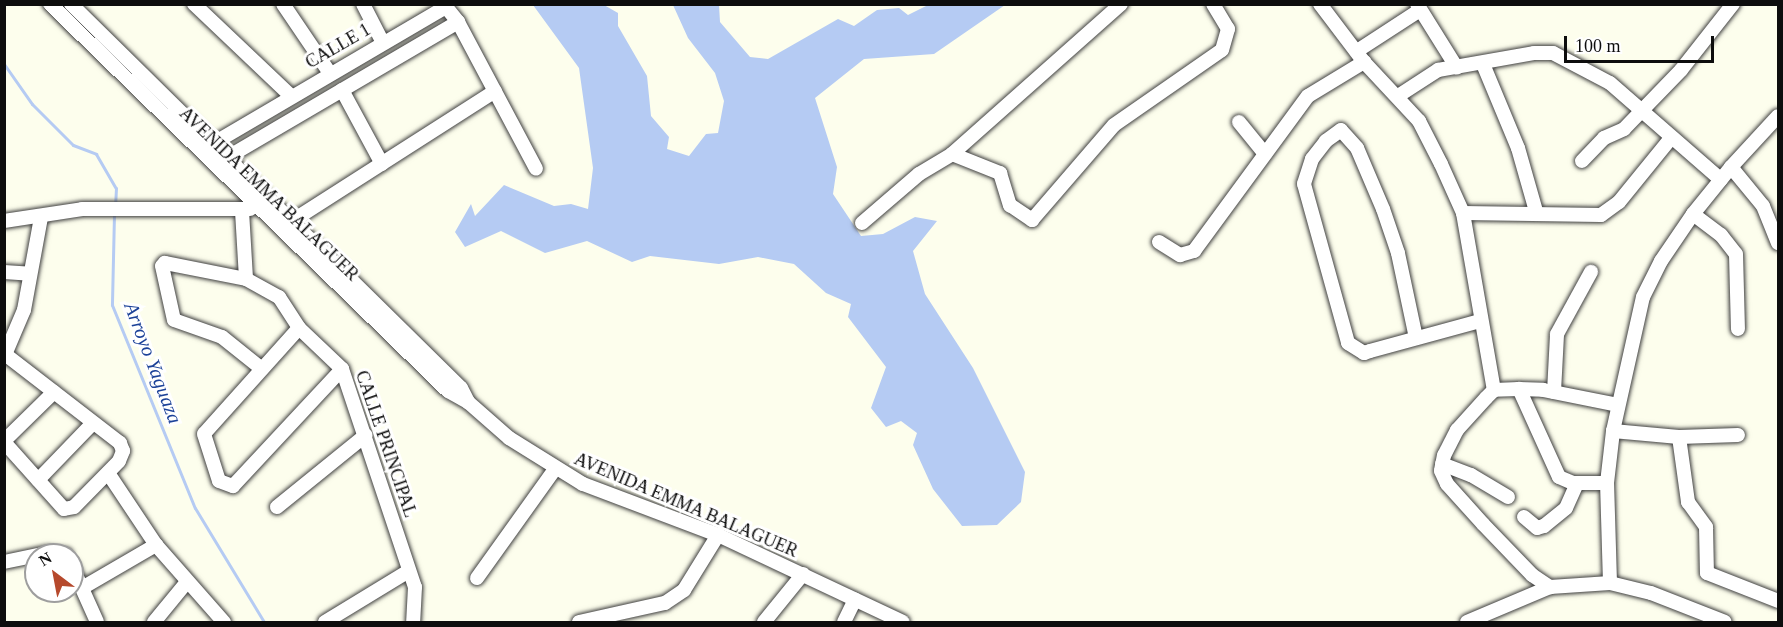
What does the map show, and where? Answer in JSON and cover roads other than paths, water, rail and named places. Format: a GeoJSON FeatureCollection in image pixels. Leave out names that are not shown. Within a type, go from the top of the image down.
{"type":"FeatureCollection","features":[{"type":"Feature","properties":{"kind":"street","name":"AVENIDA EMMA BALAGUER"},"geometry":{"type":"LineString","coordinates":[[50,4],[88,31],[214,143],[461,388],[468,402]]}},
{"type":"Feature","properties":{"kind":"street","name":"AVENIDA EMMA BALAGUER"},"geometry":{"type":"LineString","coordinates":[[71,4],[88,31],[256,208],[448,391],[468,402],[509,438],[555,469],[583,484],[718,536],[903,622]]}},
{"type":"Feature","properties":{"kind":"street"},"geometry":{"type":"LineString","coordinates":[[194,4],[290,95]]}},
{"type":"Feature","properties":{"kind":"street"},"geometry":{"type":"LineString","coordinates":[[284,4],[329,72]]}},
{"type":"Feature","properties":{"kind":"street"},"geometry":{"type":"LineString","coordinates":[[363,4],[382,41]]}},
{"type":"Feature","properties":{"kind":"street"},"geometry":{"type":"LineString","coordinates":[[862,223],[919,174],[952,154],[1121,4]]}},
{"type":"Feature","properties":{"kind":"street"},"geometry":{"type":"LineString","coordinates":[[952,154],[1000,173],[1010,205],[1032,220],[1114,125],[1222,50],[1228,29],[1213,4]]}},
{"type":"Feature","properties":{"kind":"street"},"geometry":{"type":"LineString","coordinates":[[1320,4],[1361,57],[1398,96],[1427,132],[1462,213],[1494,390]]}},
{"type":"Feature","properties":{"kind":"street"},"geometry":{"type":"LineString","coordinates":[[1582,161],[1604,138],[1624,129],[1681,70],[1733,4]]}},
{"type":"Feature","properties":{"kind":"street","name":"CALLE 1"},"geometry":{"type":"LineString","coordinates":[[214,143],[329,72],[446,7],[458,22]]}},
{"type":"Feature","properties":{"kind":"street"},"geometry":{"type":"LineString","coordinates":[[1159,242],[1180,255],[1194,251],[1308,96],[1361,57],[1419,7],[1457,68]]}},
{"type":"Feature","properties":{"kind":"street"},"geometry":{"type":"LineString","coordinates":[[228,158],[458,22],[536,169]]}},
{"type":"Feature","properties":{"kind":"street"},"geometry":{"type":"LineString","coordinates":[[1398,96],[1438,70],[1483,64],[1526,54],[1553,53],[1610,82],[1721,180]]}},
{"type":"Feature","properties":{"kind":"street"},"geometry":{"type":"LineString","coordinates":[[1483,64],[1518,148],[1536,211]]}},
{"type":"Feature","properties":{"kind":"street"},"geometry":{"type":"LineString","coordinates":[[342,90],[382,164]]}},
{"type":"Feature","properties":{"kind":"street"},"geometry":{"type":"LineString","coordinates":[[292,221],[495,91]]}},
{"type":"Feature","properties":{"kind":"street"},"geometry":{"type":"LineString","coordinates":[[1610,583],[1607,483],[1612,431],[1642,297],[1661,261],[1694,214],[1731,167],[1779,117]]}},
{"type":"Feature","properties":{"kind":"street"},"geometry":{"type":"LineString","coordinates":[[1239,122],[1265,154]]}},
{"type":"Feature","properties":{"kind":"street"},"geometry":{"type":"LineString","coordinates":[[1416,338],[1398,253],[1376,190],[1349,135],[1344,131],[1337,132],[1312,159],[1304,184],[1345,336],[1353,348],[1364,353],[1480,321]]}},
{"type":"Feature","properties":{"kind":"street"},"geometry":{"type":"LineString","coordinates":[[1462,213],[1536,211],[1601,215],[1619,202],[1671,138]]}},
{"type":"Feature","properties":{"kind":"street"},"geometry":{"type":"LineString","coordinates":[[1731,167],[1763,206],[1779,243]]}},
{"type":"Feature","properties":{"kind":"street"},"geometry":{"type":"LineString","coordinates":[[4,221],[82,209],[138,207],[242,211],[272,201]]}},
{"type":"Feature","properties":{"kind":"street"},"geometry":{"type":"LineString","coordinates":[[242,211],[246,279]]}},
{"type":"Feature","properties":{"kind":"street"},"geometry":{"type":"LineString","coordinates":[[1694,214],[1721,235],[1736,254],[1738,329]]}},
{"type":"Feature","properties":{"kind":"street"},"geometry":{"type":"LineString","coordinates":[[41,217],[24,310],[7,350],[54,392],[120,443],[123,451],[108,473],[74,507],[64,509],[4,442],[54,392]]}},
{"type":"Feature","properties":{"kind":"street","name":"CALLE PRINCIPAL"},"geometry":{"type":"LineString","coordinates":[[262,369],[222,337],[174,320],[162,266],[165,263],[246,279],[279,297],[299,328],[342,369],[366,435],[415,587],[413,622]]}},
{"type":"Feature","properties":{"kind":"street"},"geometry":{"type":"LineString","coordinates":[[4,272],[30,274]]}},
{"type":"Feature","properties":{"kind":"street"},"geometry":{"type":"LineString","coordinates":[[1554,392],[1557,334],[1591,272]]}},
{"type":"Feature","properties":{"kind":"street"},"geometry":{"type":"LineString","coordinates":[[299,328],[202,437],[219,481],[226,486],[233,486],[342,369]]}},
{"type":"Feature","properties":{"kind":"street"},"geometry":{"type":"LineString","coordinates":[[1550,587],[1532,575],[1458,497],[1443,477],[1442,464],[1457,430],[1494,390],[1519,389],[1554,392],[1618,405]]}},
{"type":"Feature","properties":{"kind":"street"},"geometry":{"type":"LineString","coordinates":[[1519,389],[1553,470],[1566,481],[1607,483]]}},
{"type":"Feature","properties":{"kind":"street"},"geometry":{"type":"LineString","coordinates":[[38,480],[93,423]]}},
{"type":"Feature","properties":{"kind":"street"},"geometry":{"type":"LineString","coordinates":[[1612,431],[1679,437],[1738,435]]}},
{"type":"Feature","properties":{"kind":"street"},"geometry":{"type":"LineString","coordinates":[[277,507],[366,435]]}},
{"type":"Feature","properties":{"kind":"street"},"geometry":{"type":"LineString","coordinates":[[1679,437],[1688,502],[1706,527],[1707,573],[1779,601]]}},
{"type":"Feature","properties":{"kind":"street"},"geometry":{"type":"LineString","coordinates":[[1442,464],[1471,475],[1508,497]]}},
{"type":"Feature","properties":{"kind":"street"},"geometry":{"type":"LineString","coordinates":[[477,578],[555,469]]}},
{"type":"Feature","properties":{"kind":"street"},"geometry":{"type":"LineString","coordinates":[[108,473],[156,545],[186,583],[224,622]]}},
{"type":"Feature","properties":{"kind":"street"},"geometry":{"type":"LineString","coordinates":[[1524,517],[1537,528],[1544,526],[1566,508],[1577,483]]}},
{"type":"Feature","properties":{"kind":"street"},"geometry":{"type":"LineString","coordinates":[[579,622],[665,603],[684,590],[718,536]]}},
{"type":"Feature","properties":{"kind":"street"},"geometry":{"type":"LineString","coordinates":[[84,587],[156,545]]}},
{"type":"Feature","properties":{"kind":"street"},"geometry":{"type":"LineString","coordinates":[[4,562],[24,558]]}},
{"type":"Feature","properties":{"kind":"street"},"geometry":{"type":"LineString","coordinates":[[325,622],[410,571]]}},
{"type":"Feature","properties":{"kind":"street"},"geometry":{"type":"LineString","coordinates":[[764,622],[803,574]]}},
{"type":"Feature","properties":{"kind":"street"},"geometry":{"type":"LineString","coordinates":[[154,622],[186,583]]}},
{"type":"Feature","properties":{"kind":"street"},"geometry":{"type":"LineString","coordinates":[[1467,622],[1550,587],[1610,583],[1661,597],[1725,622]]}},
{"type":"Feature","properties":{"kind":"street"},"geometry":{"type":"LineString","coordinates":[[84,593],[97,622]]}},
{"type":"Feature","properties":{"kind":"street"},"geometry":{"type":"LineString","coordinates":[[844,622],[855,599]]}},
{"type":"Feature","properties":{"kind":"water"},"geometry":{"type":"Polygon","coordinates":[[[533,5],[604,5],[618,13],[618,26],[647,76],[651,116],[669,137],[667,149],[689,156],[706,134],[718,133],[724,101],[715,73],[688,38],[673,5],[719,5],[720,22],[750,57],[768,59],[838,19],[854,26],[877,10],[899,8],[908,15],[928,5],[1005,5],[934,54],[864,59],[815,98],[837,167],[833,194],[861,236],[883,234],[915,217],[937,221],[913,251],[925,294],[973,368],[1025,472],[1021,502],[997,525],[962,526],[933,489],[913,445],[917,433],[901,421],[886,427],[871,408],[886,367],[848,317],[851,304],[826,293],[794,264],[758,257],[719,264],[650,256],[632,262],[587,241],[545,253],[501,231],[465,247],[455,232],[471,204],[475,216],[504,185],[554,206],[571,204],[588,209],[593,168],[579,68],[533,5]]]}},
{"type":"Feature","properties":{"kind":"waterway","name":"Arroyo Yaguaza"},"geometry":{"type":"LineString","coordinates":[[4,64],[32,104],[73,145],[96,154],[116,188],[115,205]]}},
{"type":"Feature","properties":{"kind":"waterway","name":"Arroyo Yaguaza"},"geometry":{"type":"LineString","coordinates":[[114,214],[112,305],[195,508],[264,622]]}}]}
